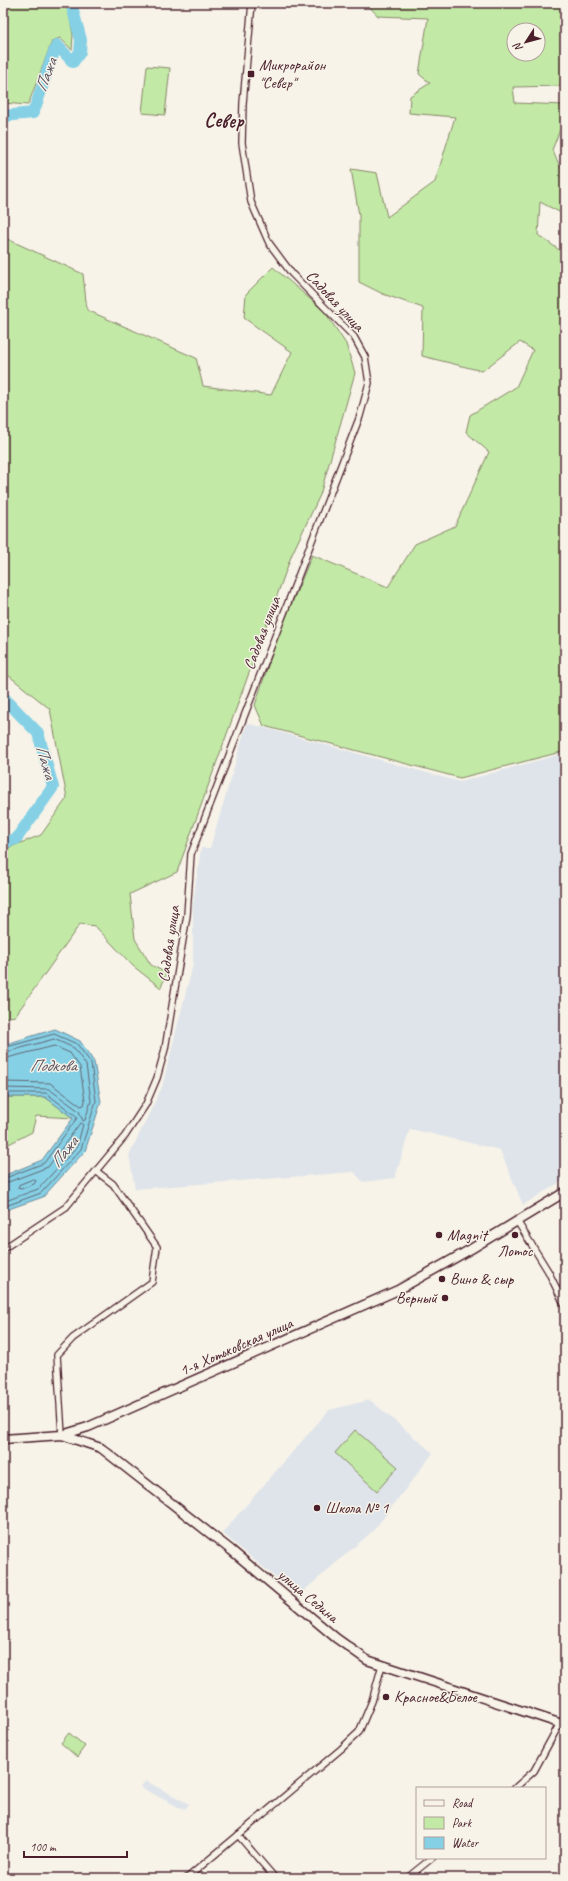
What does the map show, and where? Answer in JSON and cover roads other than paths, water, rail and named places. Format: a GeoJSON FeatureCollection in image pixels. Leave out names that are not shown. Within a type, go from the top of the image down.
{"type":"FeatureCollection","features":[{"type":"Feature","properties":{"kind":"main road","name":"1-я Хотьковская улица"},"geometry":{"type":"LineString","coordinates":[[3,1439],[62,1435],[95,1424],[390,1293],[470,1249],[565,1192]]}},
{"type":"Feature","properties":{"kind":"main road","name":"улица Седина"},"geometry":{"type":"LineString","coordinates":[[62,1435],[101,1448],[231,1550],[336,1638],[367,1660],[563,1724]]}},
{"type":"Feature","properties":{"kind":"street","name":"Садовая улица"},"geometry":{"type":"LineString","coordinates":[[3,1249],[66,1206],[125,1136],[146,1104],[157,1078],[165,1049],[187,915],[191,854],[360,416],[369,383],[365,356],[354,337],[292,274],[269,243],[251,202],[242,137],[243,103],[252,3]]}},
{"type":"Feature","properties":{"kind":"street"},"geometry":{"type":"LineString","coordinates":[[62,1435],[57,1355],[73,1338],[152,1282],[157,1247],[113,1184],[96,1171]]}},
{"type":"Feature","properties":{"kind":"street"},"geometry":{"type":"LineString","coordinates":[[517,1221],[548,1271],[565,1306]]}},
{"type":"Feature","properties":{"kind":"street"},"geometry":{"type":"LineString","coordinates":[[187,1878],[341,1749],[359,1732],[372,1700],[382,1666]]}},
{"type":"Feature","properties":{"kind":"street"},"geometry":{"type":"LineString","coordinates":[[516,1787],[534,1771],[563,1724]]}},
{"type":"Feature","properties":{"kind":"street"},"geometry":{"type":"LineString","coordinates":[[238,1835],[275,1878]]}},
{"type":"Feature","properties":{"kind":"street"},"geometry":{"type":"LineString","coordinates":[[407,1878],[431,1859]]}},
{"type":"Feature","properties":{"kind":"water","name":"Подкова"},"geometry":{"type":"Polygon","coordinates":[[[55,1029],[80,1041],[94,1062],[101,1102],[85,1151],[43,1197],[3,1211],[3,1176],[42,1160],[73,1118],[45,1097],[3,1097],[3,1045],[55,1029]]]}},
{"type":"Feature","properties":{"kind":"waterway","name":"Пажа"},"geometry":{"type":"LineString","coordinates":[[3,116],[33,113],[57,45],[73,62],[80,52],[81,40],[71,3]]}},
{"type":"Feature","properties":{"kind":"waterway","name":"Пажа"},"geometry":{"type":"LineString","coordinates":[[3,697],[38,733],[53,787],[16,839],[3,843]]}},
{"type":"Feature","properties":{"kind":"place","name":"Микрорайон \"Север\""},"geometry":{"type":"Point","coordinates":[251,74]}},
{"type":"Feature","properties":{"kind":"place","name":"Magnit"},"geometry":{"type":"Point","coordinates":[439,1235]}},
{"type":"Feature","properties":{"kind":"place","name":"Лотос"},"geometry":{"type":"Point","coordinates":[515,1235]}},
{"type":"Feature","properties":{"kind":"place","name":"Вино & сыр"},"geometry":{"type":"Point","coordinates":[442,1279]}},
{"type":"Feature","properties":{"kind":"place","name":"Верный"},"geometry":{"type":"Point","coordinates":[445,1298]}},
{"type":"Feature","properties":{"kind":"place","name":"Школа № 1"},"geometry":{"type":"Point","coordinates":[317,1508]}},
{"type":"Feature","properties":{"kind":"place","name":"Красное&Белое"},"geometry":{"type":"Point","coordinates":[386,1697]}},
{"type":"Feature","properties":{"kind":"district","name":"Север"},"geometry":{"type":"Point","coordinates":[224,120]}}]}
